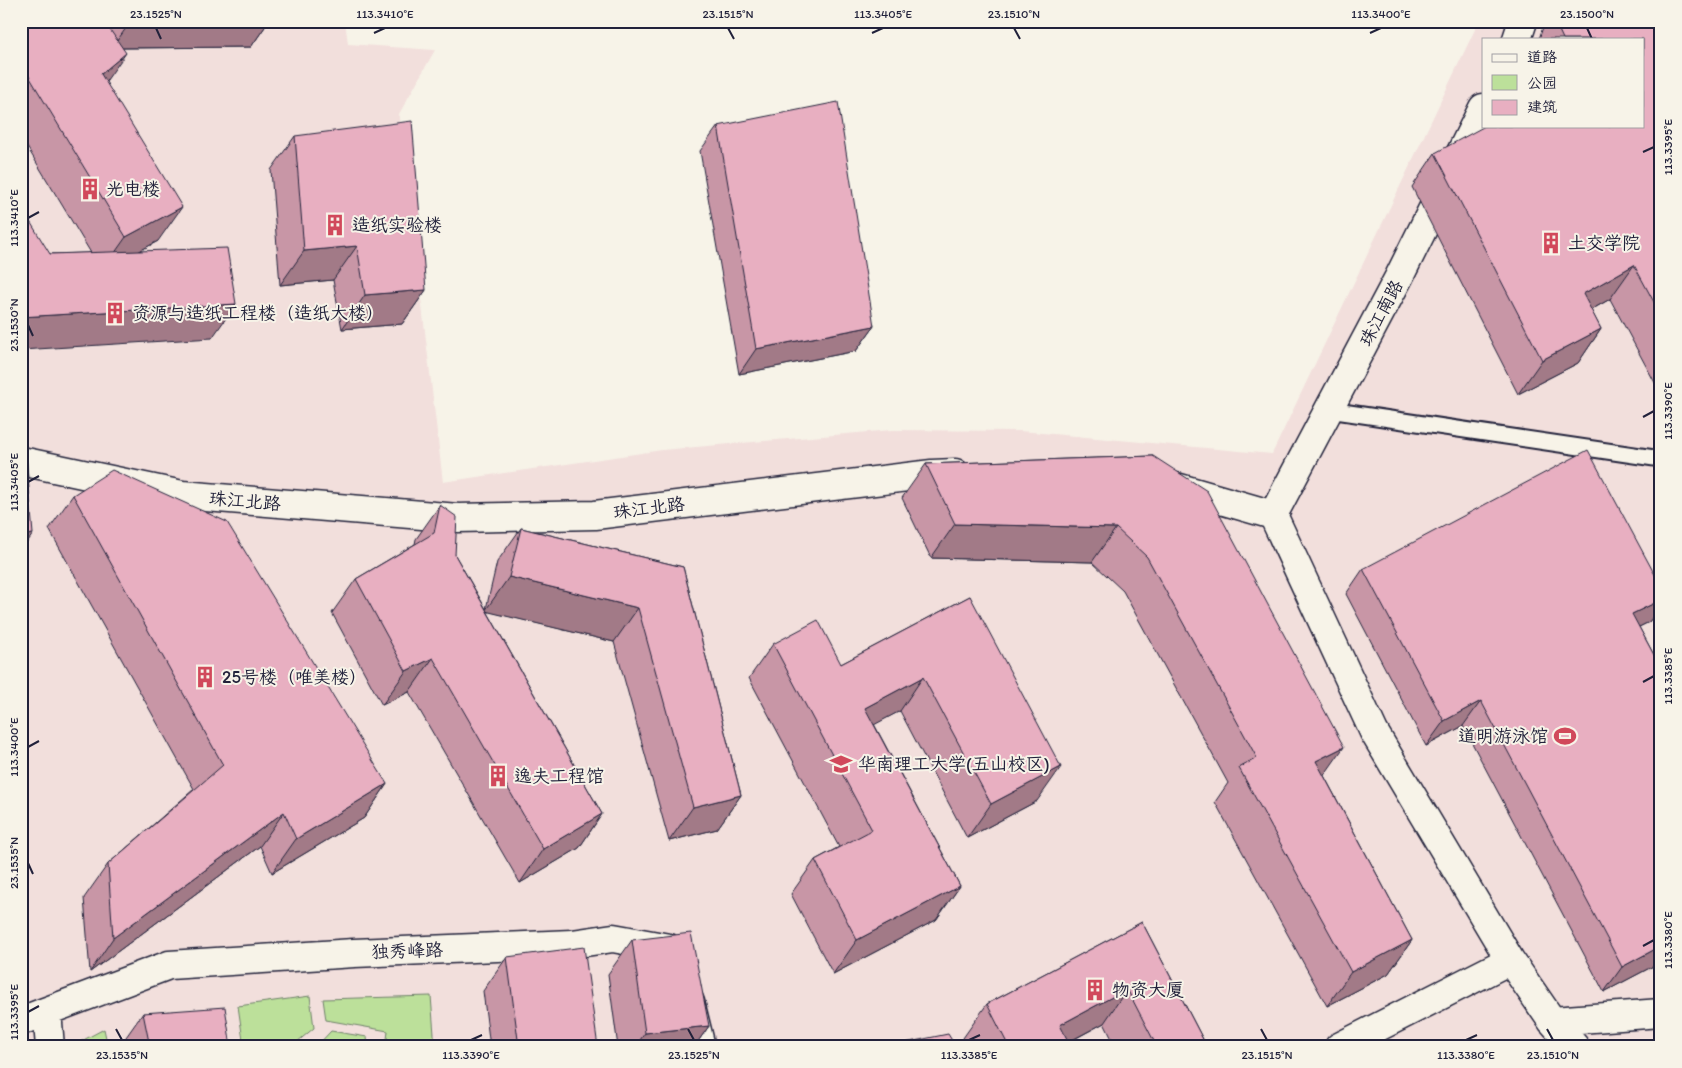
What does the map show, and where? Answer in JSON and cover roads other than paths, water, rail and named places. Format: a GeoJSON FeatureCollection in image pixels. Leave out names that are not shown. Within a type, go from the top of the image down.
{"type":"FeatureCollection","features":[{"type":"Feature","properties":{"kind":"street"},"geometry":{"type":"LineString","coordinates":[[1517,38],[1523,21]]}},
{"type":"Feature","properties":{"kind":"street","name":"珠江南路"},"geometry":{"type":"LineString","coordinates":[[1273,515],[1400,277],[1482,110]]}},
{"type":"Feature","properties":{"kind":"street","name":"珠江北路"},"geometry":{"type":"LineString","coordinates":[[21,461],[182,495],[458,518],[595,515],[932,474],[982,473]]}},
{"type":"Feature","properties":{"kind":"street"},"geometry":{"type":"LineString","coordinates":[[1150,479],[1273,515],[1374,732],[1510,960],[1552,1021],[1575,1047]]}},
{"type":"Feature","properties":{"kind":"street","name":"独秀峰路"},"geometry":{"type":"LineString","coordinates":[[21,1021],[169,965],[354,953],[572,944],[614,938],[673,948],[696,1020],[701,1047]]}},
{"type":"Feature","properties":{"kind":"street"},"geometry":{"type":"LineString","coordinates":[[572,944],[577,972]]}},
{"type":"Feature","properties":{"kind":"street"},"geometry":{"type":"LineString","coordinates":[[1339,1047],[1510,960]]}},
{"type":"Feature","properties":{"kind":"street"},"geometry":{"type":"LineString","coordinates":[[47,1011],[50,1047]]}},
{"type":"Feature","properties":{"kind":"street"},"geometry":{"type":"LineString","coordinates":[[1552,1021],[1661,1013]]}},
{"type":"Feature","properties":{"kind":"lane"},"geometry":{"type":"LineString","coordinates":[[1329,410],[1661,459]]}},
{"type":"Feature","properties":{"kind":"place","name":"光电楼"},"geometry":{"type":"Point","coordinates":[90,189]}},
{"type":"Feature","properties":{"kind":"place","name":"造纸实验楼"},"geometry":{"type":"Point","coordinates":[335,225]}},
{"type":"Feature","properties":{"kind":"place","name":"土交学院"},"geometry":{"type":"Point","coordinates":[1551,243]}},
{"type":"Feature","properties":{"kind":"place","name":"资源与造纸工程楼（造纸大楼）"},"geometry":{"type":"Point","coordinates":[115,313]}},
{"type":"Feature","properties":{"kind":"place","name":"25号楼（唯美楼）"},"geometry":{"type":"Point","coordinates":[205,677]}},
{"type":"Feature","properties":{"kind":"place","name":"道明游泳馆"},"geometry":{"type":"Point","coordinates":[1565,736]}},
{"type":"Feature","properties":{"kind":"place","name":"华南理工大学(五山校区)"},"geometry":{"type":"Point","coordinates":[841,764]}},
{"type":"Feature","properties":{"kind":"place","name":"逸夫工程馆"},"geometry":{"type":"Point","coordinates":[498,776]}},
{"type":"Feature","properties":{"kind":"place","name":"物资大厦"},"geometry":{"type":"Point","coordinates":[1095,990]}}]}
